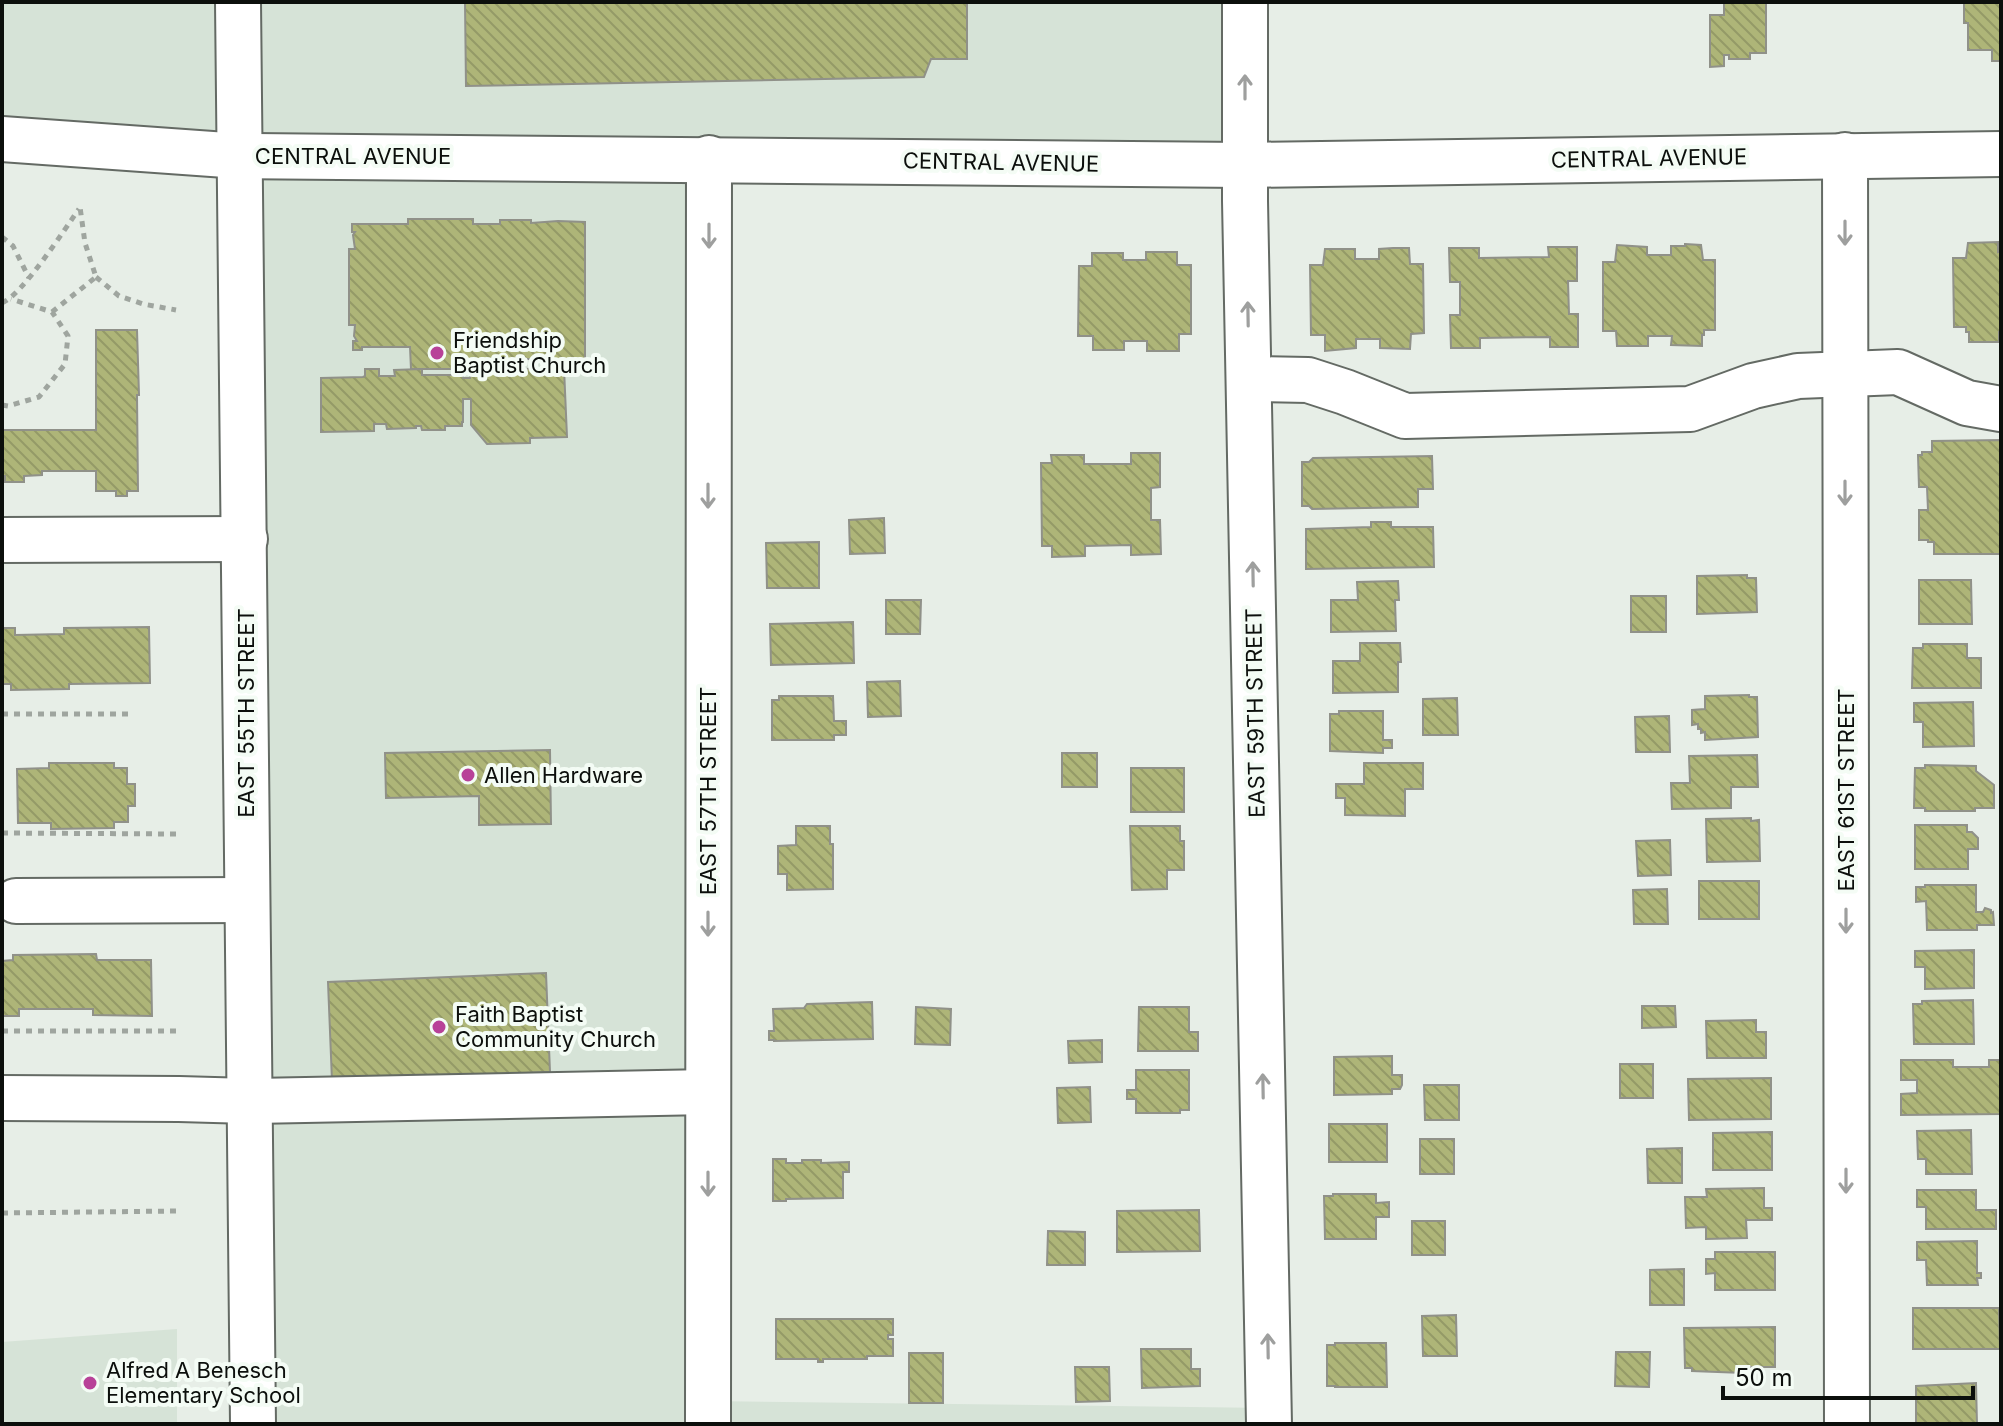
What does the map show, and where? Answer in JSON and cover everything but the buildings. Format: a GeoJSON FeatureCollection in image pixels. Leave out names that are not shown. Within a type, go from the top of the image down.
{"type":"FeatureCollection","features":[{"type":"Feature","properties":{"kind":"street","name":"EAST 55TH STREET"},"geometry":{"type":"LineString","coordinates":[[238,2],[253,1424]]}},
{"type":"Feature","properties":{"kind":"street","name":"EAST 59TH STREET"},"geometry":{"type":"LineString","coordinates":[[1245,2],[1245,165],[1269,1424]]}},
{"type":"Feature","properties":{"kind":"street","name":"CENTRAL AVENUE"},"geometry":{"type":"LineString","coordinates":[[2,139],[240,156],[1245,165],[2001,154]]}},
{"type":"Feature","properties":{"kind":"street","name":"EAST 61ST STREET"},"geometry":{"type":"LineString","coordinates":[[1845,155],[1847,1424]]}},
{"type":"Feature","properties":{"kind":"street","name":"EAST 57TH STREET"},"geometry":{"type":"LineString","coordinates":[[708,1424],[709,158]]}},
{"type":"Feature","properties":{"kind":"street"},"geometry":{"type":"LineString","coordinates":[[1249,379],[1308,380],[1405,416],[1690,409],[1753,386],[1804,375],[1898,372],[1967,403],[2001,409]]}},
{"type":"Feature","properties":{"kind":"street"},"geometry":{"type":"LineString","coordinates":[[2,540],[245,539]]}},
{"type":"Feature","properties":{"kind":"street"},"geometry":{"type":"LineString","coordinates":[[16,901],[247,900]]}},
{"type":"Feature","properties":{"kind":"street"},"geometry":{"type":"LineString","coordinates":[[2,1098],[249,1101],[708,1092]]}},
{"type":"Feature","properties":{"kind":"path"},"geometry":{"type":"LineString","coordinates":[[2,303],[11,299],[29,278],[80,207],[85,243],[96,277],[119,296],[176,310]]}},
{"type":"Feature","properties":{"kind":"path"},"geometry":{"type":"LineString","coordinates":[[2,237],[13,246],[29,278]]}},
{"type":"Feature","properties":{"kind":"path"},"geometry":{"type":"LineString","coordinates":[[52,312],[96,277]]}},
{"type":"Feature","properties":{"kind":"path"},"geometry":{"type":"LineString","coordinates":[[2,405],[39,397],[65,364],[68,336],[52,312],[11,299]]}},
{"type":"Feature","properties":{"kind":"path"},"geometry":{"type":"LineString","coordinates":[[2,714],[132,714]]}},
{"type":"Feature","properties":{"kind":"path"},"geometry":{"type":"LineString","coordinates":[[2,833],[178,834]]}},
{"type":"Feature","properties":{"kind":"path"},"geometry":{"type":"LineString","coordinates":[[2,1031],[179,1031]]}},
{"type":"Feature","properties":{"kind":"path"},"geometry":{"type":"LineString","coordinates":[[2,1213],[179,1211]]}},
{"type":"Feature","properties":{"kind":"shaded area"},"geometry":{"type":"Polygon","coordinates":[[[2,2],[1245,2],[1245,165],[709,159],[708,1401],[1269,1408],[1269,1424],[253,1424],[240,156],[2,139],[2,2]]]}},
{"type":"Feature","properties":{"kind":"shaded area","name":"Alfred A Benesch Elementary School"},"geometry":{"type":"Polygon","coordinates":[[[177,1329],[177,1424],[2,1424],[2,1342],[177,1329]]]}},
{"type":"Feature","properties":{"kind":"place","name":"Friendship Baptist Church"},"geometry":{"type":"Point","coordinates":[437,353]}},
{"type":"Feature","properties":{"kind":"place","name":"Allen Hardware"},"geometry":{"type":"Point","coordinates":[468,775]}},
{"type":"Feature","properties":{"kind":"place","name":"Faith Baptist Community Church"},"geometry":{"type":"Point","coordinates":[439,1027]}},
{"type":"Feature","properties":{"kind":"place","name":"Alfred A Benesch Elementary School"},"geometry":{"type":"Point","coordinates":[90,1383]}}]}
